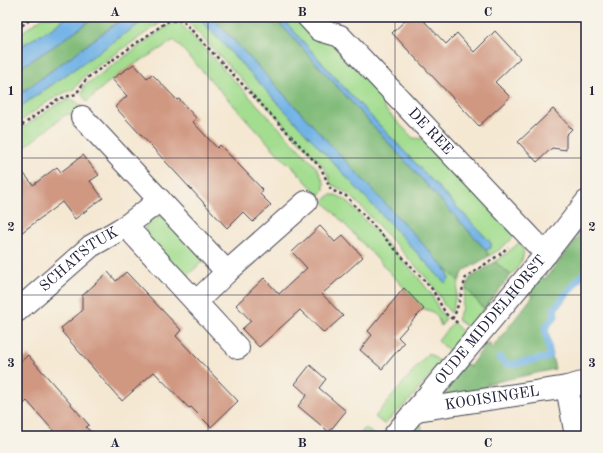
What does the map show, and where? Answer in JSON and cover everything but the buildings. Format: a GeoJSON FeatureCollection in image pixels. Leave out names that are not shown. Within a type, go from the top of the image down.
{"type":"FeatureCollection","features":[{"type":"Feature","properties":{"kind":"street","name":"DE REE"},"geometry":{"type":"LineString","coordinates":[[308,17],[320,30],[340,36],[546,254]]}},
{"type":"Feature","properties":{"kind":"street"},"geometry":{"type":"LineString","coordinates":[[82,117],[227,272]]}},
{"type":"Feature","properties":{"kind":"street","name":"SCHATSTUK"},"geometry":{"type":"LineString","coordinates":[[17,311],[92,246],[126,226],[160,200]]}},
{"type":"Feature","properties":{"kind":"street"},"geometry":{"type":"LineString","coordinates":[[196,302],[227,272],[306,202]]}},
{"type":"Feature","properties":{"kind":"street","name":"OUDE MIDDELHORST"},"geometry":{"type":"LineString","coordinates":[[394,436],[546,254],[586,202]]}},
{"type":"Feature","properties":{"kind":"street","name":"SCHATSTUK"},"geometry":{"type":"LineString","coordinates":[[126,226],[238,348]]}},
{"type":"Feature","properties":{"kind":"street","name":"KOOISINGEL"},"geometry":{"type":"LineString","coordinates":[[417,410],[576,385],[576,436]]}},
{"type":"Feature","properties":{"kind":"path"},"geometry":{"type":"LineString","coordinates":[[17,29],[34,17]]}},
{"type":"Feature","properties":{"kind":"path"},"geometry":{"type":"LineString","coordinates":[[17,129],[58,100],[76,94],[87,78],[168,21],[182,20],[321,168],[331,190],[346,196],[432,289],[446,314],[476,338]]}},
{"type":"Feature","properties":{"kind":"path"},"geometry":{"type":"LineString","coordinates":[[452,318],[455,314],[466,277],[499,255],[525,232]]}},
{"type":"Feature","properties":{"kind":"green space"},"geometry":{"type":"Polygon","coordinates":[[[43,17],[67,17],[51,29],[17,48],[17,36],[43,17]]]}},
{"type":"Feature","properties":{"kind":"green space"},"geometry":{"type":"Polygon","coordinates":[[[95,17],[125,17],[17,96],[17,70],[95,17]]]}},
{"type":"Feature","properties":{"kind":"green space"},"geometry":{"type":"Polygon","coordinates":[[[149,17],[169,17],[86,74],[74,89],[59,95],[17,124],[17,109],[149,17]]]}},
{"type":"Feature","properties":{"kind":"green space"},"geometry":{"type":"Polygon","coordinates":[[[183,17],[198,17],[445,283],[449,279],[448,273],[444,267],[459,281],[451,313],[444,305],[430,282],[354,199],[344,191],[331,184],[322,165],[183,17]]]}},
{"type":"Feature","properties":{"kind":"green space"},"geometry":{"type":"Polygon","coordinates":[[[212,17],[274,17],[486,250],[489,256],[464,271],[459,281],[444,267],[212,17]]]}},
{"type":"Feature","properties":{"kind":"green space"},"geometry":{"type":"Polygon","coordinates":[[[281,17],[295,17],[313,36],[334,42],[384,97],[383,107],[413,138],[424,139],[515,236],[489,256],[486,250],[491,248],[491,243],[350,94],[281,17]]]}},
{"type":"Feature","properties":{"kind":"green space"},"geometry":{"type":"Polygon","coordinates":[[[575,17],[586,17],[586,28],[575,17]]]}},
{"type":"Feature","properties":{"kind":"green space"},"geometry":{"type":"Polygon","coordinates":[[[180,23],[317,168],[324,183],[324,190],[319,196],[293,167],[278,154],[174,40],[120,74],[102,87],[87,102],[82,95],[84,86],[170,24],[180,23]]]}},
{"type":"Feature","properties":{"kind":"green space"},"geometry":{"type":"Polygon","coordinates":[[[72,99],[82,106],[71,116],[68,114],[65,115],[17,153],[17,132],[59,103],[72,99]]]}},
{"type":"Feature","properties":{"kind":"green space"},"geometry":{"type":"Polygon","coordinates":[[[330,195],[336,195],[346,200],[418,277],[432,295],[439,310],[446,318],[441,326],[436,314],[424,309],[323,201],[330,195]]]}},
{"type":"Feature","properties":{"kind":"green space"},"geometry":{"type":"Polygon","coordinates":[[[157,216],[165,217],[204,260],[185,278],[147,238],[145,228],[149,220],[157,216]]]}},
{"type":"Feature","properties":{"kind":"green space"},"geometry":{"type":"Polygon","coordinates":[[[586,227],[586,267],[552,309],[553,316],[543,328],[555,369],[486,384],[491,390],[447,397],[442,389],[464,363],[470,366],[488,342],[492,348],[533,296],[527,292],[540,276],[545,279],[586,227]]]}},
{"type":"Feature","properties":{"kind":"green space"},"geometry":{"type":"Polygon","coordinates":[[[520,242],[523,247],[523,256],[511,275],[495,262],[520,242]]]}},
{"type":"Feature","properties":{"kind":"green space"},"geometry":{"type":"Polygon","coordinates":[[[495,262],[511,275],[484,309],[466,288],[470,278],[495,262]]]}},
{"type":"Feature","properties":{"kind":"green space"},"geometry":{"type":"Polygon","coordinates":[[[466,288],[484,309],[468,328],[457,319],[461,311],[466,288]]]}},
{"type":"Feature","properties":{"kind":"green space"},"geometry":{"type":"Polygon","coordinates":[[[453,322],[464,333],[449,351],[438,341],[453,322]]]}},
{"type":"Feature","properties":{"kind":"green space"},"geometry":{"type":"Polygon","coordinates":[[[428,353],[441,362],[409,401],[384,424],[375,417],[428,353]]]}},
{"type":"Feature","properties":{"kind":"green space"},"geometry":{"type":"Polygon","coordinates":[[[420,423],[422,429],[417,436],[403,436],[412,426],[420,423]]]}},
{"type":"Feature","properties":{"kind":"green space"},"geometry":{"type":"Polygon","coordinates":[[[365,428],[376,436],[359,436],[365,428]]]}},
{"type":"Feature","properties":{"kind":"water"},"geometry":{"type":"Polygon","coordinates":[[[67,17],[95,17],[17,70],[17,48],[51,29],[67,17]]]}},
{"type":"Feature","properties":{"kind":"water"},"geometry":{"type":"Polygon","coordinates":[[[125,17],[149,17],[17,109],[17,96],[125,17]]]}},
{"type":"Feature","properties":{"kind":"water"},"geometry":{"type":"Polygon","coordinates":[[[198,17],[212,17],[444,267],[448,273],[449,279],[445,283],[198,17]]]}},
{"type":"Feature","properties":{"kind":"water"},"geometry":{"type":"Polygon","coordinates":[[[274,17],[281,17],[350,94],[491,243],[491,248],[486,250],[274,17]]]}},
{"type":"Feature","properties":{"kind":"water"},"geometry":{"type":"Polygon","coordinates":[[[586,218],[586,224],[543,275],[542,273],[586,218]]]}},
{"type":"Feature","properties":{"kind":"waterway"},"geometry":{"type":"LineString","coordinates":[[500,358],[506,364],[515,364],[549,357],[550,355],[545,328],[555,316],[554,309],[586,270]]}}]}
